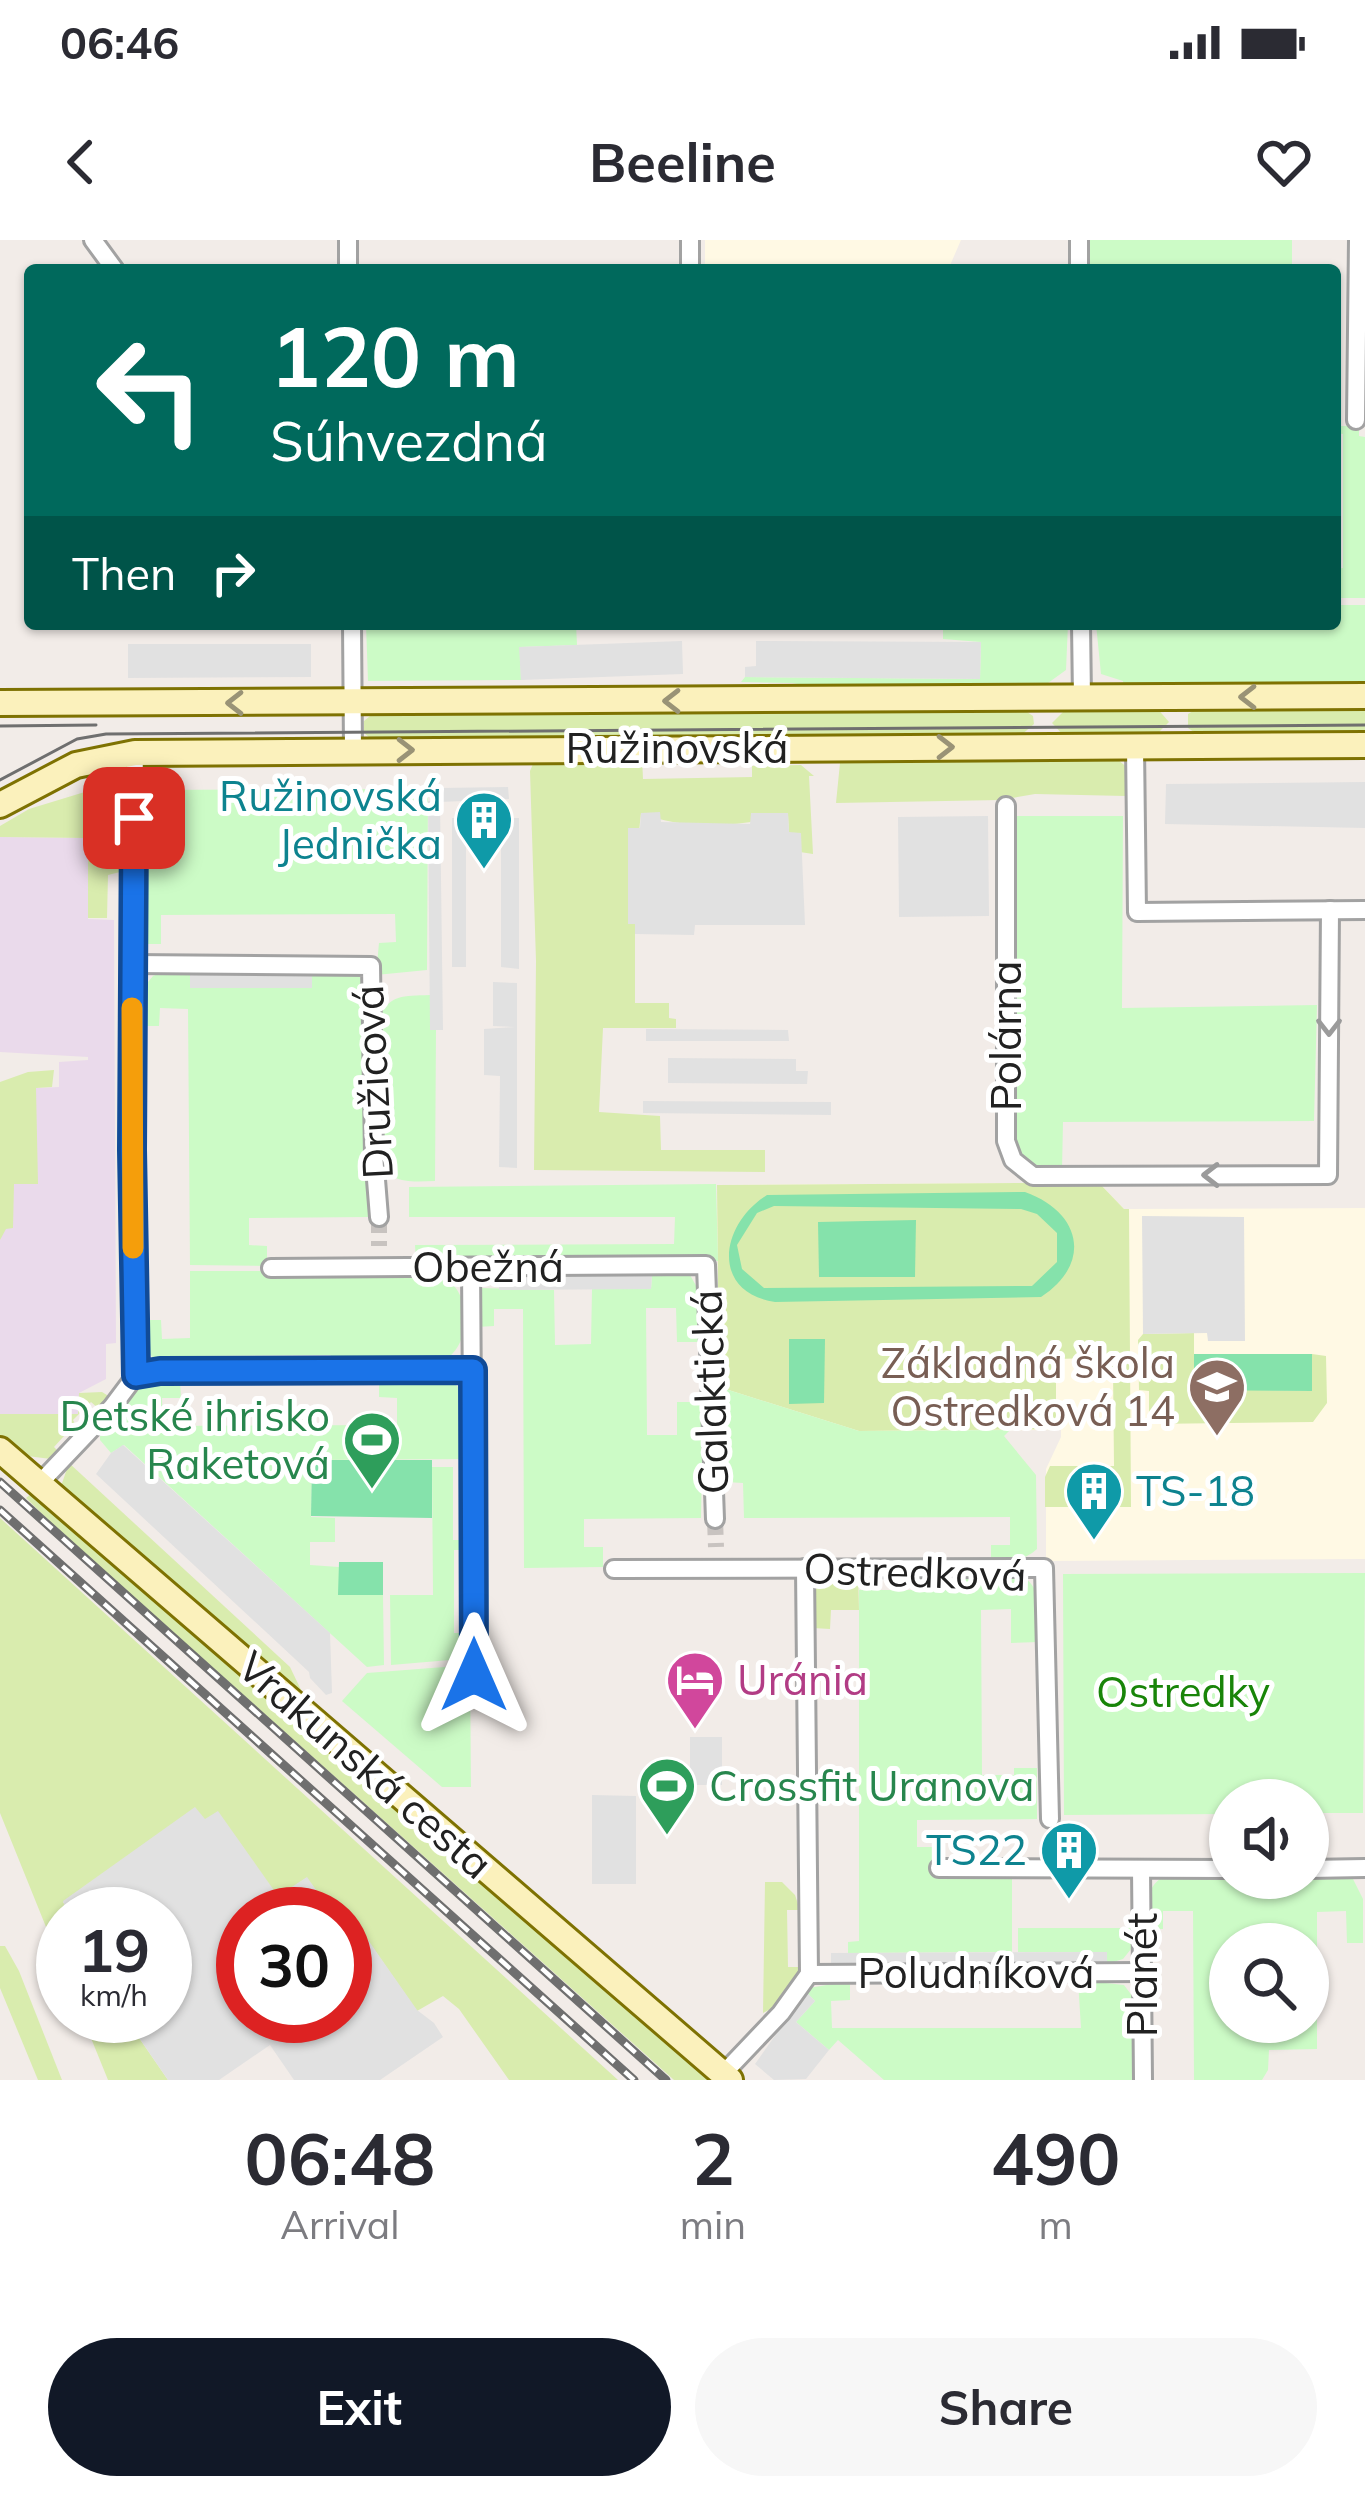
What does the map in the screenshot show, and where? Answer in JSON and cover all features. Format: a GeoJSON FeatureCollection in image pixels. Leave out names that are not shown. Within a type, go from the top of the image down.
{"type":"FeatureCollection","features":[{"type":"Feature","properties":{"kind":"street"},"geometry":{"type":"LineString","coordinates":[[1358,240],[1360,421]]}},
{"type":"Feature","properties":{"kind":"street"},"geometry":{"type":"LineString","coordinates":[[352,630],[353,750]]}},
{"type":"Feature","properties":{"kind":"street"},"geometry":{"type":"LineString","coordinates":[[1081,630],[1082,698]]}},
{"type":"Feature","properties":{"kind":"street","name":"Ružinovská"},"geometry":{"type":"LineString","coordinates":[[0,703],[1365,696]]}},
{"type":"Feature","properties":{"kind":"street","name":"Ružinovská"},"geometry":{"type":"LineString","coordinates":[[0,805],[76,765],[135,753],[1365,745]]}},
{"type":"Feature","properties":{"kind":"street"},"geometry":{"type":"LineString","coordinates":[[1135,747],[1137,912],[1365,910]]}},
{"type":"Feature","properties":{"kind":"street"},"geometry":{"type":"LineString","coordinates":[[38,1485],[136,1375],[131,964],[135,753]]}},
{"type":"Feature","properties":{"kind":"street","name":"Polárna"},"geometry":{"type":"LineString","coordinates":[[1006,806],[1006,1141],[1013,1160],[1033,1176],[1328,1175],[1330,910]]}},
{"type":"Feature","properties":{"kind":"street","name":"Družicová"},"geometry":{"type":"LineString","coordinates":[[131,964],[371,966],[379,1217]]}},
{"type":"Feature","properties":{"kind":"street"},"geometry":{"type":"LineString","coordinates":[[380,1246],[380,1268]]}},
{"type":"Feature","properties":{"kind":"street","name":"Obežná"},"geometry":{"type":"LineString","coordinates":[[271,1268],[706,1265]]}},
{"type":"Feature","properties":{"kind":"street","name":"Galaktická"},"geometry":{"type":"LineString","coordinates":[[706,1265],[715,1519]]}},
{"type":"Feature","properties":{"kind":"street"},"geometry":{"type":"LineString","coordinates":[[471,1267],[474,1675]]}},
{"type":"Feature","properties":{"kind":"street"},"geometry":{"type":"LineString","coordinates":[[136,1375],[160,1371],[473,1370]]}},
{"type":"Feature","properties":{"kind":"street","name":"Vrakunská cesta"},"geometry":{"type":"LineString","coordinates":[[0,1450],[726,2077]]}},
{"type":"Feature","properties":{"kind":"street","name":"Galaktická"},"geometry":{"type":"LineString","coordinates":[[716,1546],[716,1568]]}},
{"type":"Feature","properties":{"kind":"street"},"geometry":{"type":"LineString","coordinates":[[726,2077],[809,1974],[805,1568]]}},
{"type":"Feature","properties":{"kind":"street","name":"Ostredková"},"geometry":{"type":"LineString","coordinates":[[614,1569],[1044,1568],[1050,1819]]}},
{"type":"Feature","properties":{"kind":"street","name":"Planét"},"geometry":{"type":"LineString","coordinates":[[939,1868],[1209,1869]]}},
{"type":"Feature","properties":{"kind":"street"},"geometry":{"type":"LineString","coordinates":[[1329,1869],[1365,1868]]}},
{"type":"Feature","properties":{"kind":"street","name":"Planét"},"geometry":{"type":"LineString","coordinates":[[1141,1869],[1143,2080]]}},
{"type":"Feature","properties":{"kind":"street","name":"Poludníková"},"geometry":{"type":"LineString","coordinates":[[809,1974],[1142,1972]]}},
{"type":"Feature","properties":{"kind":"shaded area"},"geometry":{"type":"Polygon","coordinates":[[[705,240],[961,240],[951,264],[705,264],[705,240]]]}},
{"type":"Feature","properties":{"kind":"shaded area"},"geometry":{"type":"Polygon","coordinates":[[[682,641],[683,674],[521,680],[519,647],[682,641]]]}},
{"type":"Feature","properties":{"kind":"shaded area"},"geometry":{"type":"Polygon","coordinates":[[[756,641],[981,642],[980,679],[745,677],[745,667],[756,666],[756,641]]]}},
{"type":"Feature","properties":{"kind":"shaded area"},"geometry":{"type":"Polygon","coordinates":[[[128,644],[311,644],[311,677],[128,678],[128,644]]]}},
{"type":"Feature","properties":{"kind":"shaded area"},"geometry":{"type":"Polygon","coordinates":[[[1365,782],[1365,828],[1165,824],[1166,784],[1365,782]]]}},
{"type":"Feature","properties":{"kind":"shaded area"},"geometry":{"type":"Polygon","coordinates":[[[508,787],[509,799],[440,802],[443,1030],[430,1030],[428,801],[440,800],[440,788],[508,787]]]}},
{"type":"Feature","properties":{"kind":"shaded area"},"geometry":{"type":"Polygon","coordinates":[[[660,812],[661,822],[750,824],[751,813],[788,813],[789,832],[801,833],[805,925],[695,925],[694,935],[635,934],[635,924],[628,924],[628,828],[640,828],[641,813],[660,812]]]}},
{"type":"Feature","properties":{"kind":"shaded area"},"geometry":{"type":"Polygon","coordinates":[[[988,816],[989,916],[899,917],[898,817],[988,816]]]}},
{"type":"Feature","properties":{"kind":"shaded area"},"geometry":{"type":"Polygon","coordinates":[[[452,818],[466,818],[466,967],[452,967],[452,818]]]}},
{"type":"Feature","properties":{"kind":"shaded area"},"geometry":{"type":"Polygon","coordinates":[[[501,818],[519,818],[519,969],[501,967],[501,818]]]}},
{"type":"Feature","properties":{"kind":"shaded area"},"geometry":{"type":"Polygon","coordinates":[[[0,837],[88,838],[88,919],[114,920],[116,1343],[106,1344],[106,1379],[79,1393],[79,1414],[0,1414],[0,1240],[36,1088],[59,1087],[59,1062],[88,1057],[0,1052],[0,837]]]}},
{"type":"Feature","properties":{"kind":"shaded area"},"geometry":{"type":"Polygon","coordinates":[[[190,975],[312,975],[312,988],[190,988],[190,975]]]}},
{"type":"Feature","properties":{"kind":"shaded area"},"geometry":{"type":"Polygon","coordinates":[[[493,982],[517,983],[517,1168],[499,1167],[500,1076],[484,1075],[484,1029],[515,1027],[493,1026],[493,982]]]}},
{"type":"Feature","properties":{"kind":"shaded area"},"geometry":{"type":"Polygon","coordinates":[[[646,1029],[788,1030],[789,1041],[646,1041],[646,1029]]]}},
{"type":"Feature","properties":{"kind":"shaded area"},"geometry":{"type":"Polygon","coordinates":[[[668,1058],[796,1059],[796,1071],[808,1071],[807,1084],[668,1083],[668,1058]]]}},
{"type":"Feature","properties":{"kind":"shaded area"},"geometry":{"type":"Polygon","coordinates":[[[643,1101],[831,1102],[831,1115],[643,1113],[643,1101]]]}},
{"type":"Feature","properties":{"kind":"shaded area"},"geometry":{"type":"Polygon","coordinates":[[[717,1185],[1101,1185],[1124,1209],[1365,1208],[1365,1559],[1046,1561],[1046,1469],[1061,1430],[859,1431],[719,1387],[717,1185]]]}},
{"type":"Feature","properties":{"kind":"shaded area"},"geometry":{"type":"Polygon","coordinates":[[[1142,1216],[1244,1217],[1245,1341],[1208,1341],[1207,1333],[1143,1334],[1142,1216]]]}},
{"type":"Feature","properties":{"kind":"shaded area"},"geometry":{"type":"Polygon","coordinates":[[[652,1275],[651,1289],[499,1290],[499,1276],[652,1275]]]}},
{"type":"Feature","properties":{"kind":"shaded area"},"geometry":{"type":"Polygon","coordinates":[[[123,1445],[330,1633],[332,1693],[326,1695],[309,1672],[96,1474],[123,1445]]]}},
{"type":"Feature","properties":{"kind":"shaded area"},"geometry":{"type":"Polygon","coordinates":[[[690,1737],[722,1737],[722,1785],[690,1785],[690,1737]]]}},
{"type":"Feature","properties":{"kind":"shaded area"},"geometry":{"type":"Polygon","coordinates":[[[592,1795],[636,1796],[636,1884],[592,1884],[592,1795]]]}},
{"type":"Feature","properties":{"kind":"shaded area"},"geometry":{"type":"Polygon","coordinates":[[[195,1807],[205,1819],[218,1811],[272,1887],[216,1887],[216,2043],[372,2043],[372,1946],[417,2010],[443,2037],[380,2080],[294,2080],[270,2045],[219,2080],[168,2080],[143,2043],[192,2043],[192,1887],[83,1887],[195,1807]]]}},
{"type":"Feature","properties":{"kind":"shaded area"},"geometry":{"type":"Polygon","coordinates":[[[307,1877],[314,1887],[292,1887],[307,1877]]]}},
{"type":"Feature","properties":{"kind":"shaded area"},"geometry":{"type":"Polygon","coordinates":[[[1107,1952],[1107,1964],[831,1965],[831,1953],[1107,1952]]]}},
{"type":"Feature","properties":{"kind":"shaded area"},"geometry":{"type":"Polygon","coordinates":[[[806,1992],[815,2001],[796,2022],[829,2050],[806,2079],[774,2080],[755,2064],[806,1992]]]}},
{"type":"Feature","properties":{"kind":"green space"},"geometry":{"type":"Polygon","coordinates":[[[1082,240],[1292,240],[1292,264],[1083,264],[1082,240]]]}},
{"type":"Feature","properties":{"kind":"green space"},"geometry":{"type":"Polygon","coordinates":[[[1341,426],[1359,426],[1359,436],[1365,437],[1365,598],[1341,598],[1341,426]]]}},
{"type":"Feature","properties":{"kind":"green space"},"geometry":{"type":"Polygon","coordinates":[[[1341,605],[1365,605],[1365,687],[1124,688],[1123,681],[1101,674],[1097,630],[1341,630],[1341,605]]]}},
{"type":"Feature","properties":{"kind":"green space"},"geometry":{"type":"Polygon","coordinates":[[[366,630],[576,630],[577,645],[520,647],[521,680],[368,681],[366,630]]]}},
{"type":"Feature","properties":{"kind":"green space"},"geometry":{"type":"Polygon","coordinates":[[[943,630],[1068,630],[1066,670],[1048,683],[957,684],[957,690],[832,690],[741,682],[745,677],[980,679],[981,642],[943,639],[943,630]]]}},
{"type":"Feature","properties":{"kind":"green space"},"geometry":{"type":"Polygon","coordinates":[[[1365,705],[1365,735],[1200,736],[1188,728],[1188,714],[1201,706],[1365,705]]]}},
{"type":"Feature","properties":{"kind":"green space"},"geometry":{"type":"Polygon","coordinates":[[[1068,707],[1156,707],[1169,722],[1155,736],[1066,738],[1052,723],[1068,707]]]}},
{"type":"Feature","properties":{"kind":"green space"},"geometry":{"type":"Polygon","coordinates":[[[1021,708],[1033,716],[1034,724],[1019,737],[375,742],[364,733],[364,721],[376,711],[1021,708]]]}},
{"type":"Feature","properties":{"kind":"green space"},"geometry":{"type":"Polygon","coordinates":[[[1111,754],[1129,769],[1126,796],[1035,794],[1000,800],[836,803],[840,763],[857,756],[1111,754]]]}},
{"type":"Feature","properties":{"kind":"green space"},"geometry":{"type":"Polygon","coordinates":[[[536,757],[642,757],[643,779],[752,777],[752,766],[801,765],[814,776],[809,776],[813,854],[800,852],[800,833],[789,833],[788,814],[713,825],[676,823],[641,813],[629,924],[635,924],[635,1003],[669,1003],[669,1018],[676,1019],[676,1028],[603,1028],[599,1112],[660,1116],[661,1150],[765,1150],[765,1172],[534,1170],[536,961],[530,771],[536,757]]]}},
{"type":"Feature","properties":{"kind":"green space"},"geometry":{"type":"Polygon","coordinates":[[[428,789],[427,970],[376,975],[379,943],[396,942],[395,914],[161,915],[161,944],[145,944],[144,790],[428,789]]]}},
{"type":"Feature","properties":{"kind":"green space"},"geometry":{"type":"Polygon","coordinates":[[[88,791],[121,791],[120,872],[108,875],[107,918],[88,918],[88,838],[0,837],[0,826],[29,809],[88,791]]]}},
{"type":"Feature","properties":{"kind":"green space"},"geometry":{"type":"Polygon","coordinates":[[[1011,816],[1123,816],[1122,1008],[1317,1005],[1314,1121],[1063,1122],[1062,1170],[1033,1167],[1022,1159],[1010,1134],[1011,816]]]}},
{"type":"Feature","properties":{"kind":"green space"},"geometry":{"type":"Polygon","coordinates":[[[172,968],[342,968],[360,977],[368,997],[368,1217],[249,1218],[249,1245],[267,1246],[267,1266],[190,1265],[188,1009],[160,1008],[159,1026],[144,1026],[143,988],[153,976],[172,968]]]}},
{"type":"Feature","properties":{"kind":"green space"},"geometry":{"type":"Polygon","coordinates":[[[430,995],[430,1029],[436,1030],[435,1181],[407,1181],[387,1172],[378,1156],[377,1022],[397,998],[430,995]]]}},
{"type":"Feature","properties":{"kind":"green space"},"geometry":{"type":"Polygon","coordinates":[[[54,1070],[52,1087],[36,1088],[38,1184],[14,1184],[13,1228],[6,1229],[0,1240],[0,1082],[28,1072],[54,1070]]]}},
{"type":"Feature","properties":{"kind":"green space"},"geometry":{"type":"Polygon","coordinates":[[[716,1184],[718,1261],[416,1261],[415,1245],[674,1244],[675,1217],[409,1217],[409,1187],[716,1184]]]}},
{"type":"Feature","properties":{"kind":"green space"},"geometry":{"type":"Polygon","coordinates":[[[717,1185],[1101,1185],[1129,1209],[1131,1507],[1045,1507],[1045,1477],[1050,1466],[1114,1466],[1113,1368],[1096,1367],[1095,1358],[1056,1359],[1056,1429],[859,1431],[719,1387],[717,1185]]]}},
{"type":"Feature","properties":{"kind":"green space"},"geometry":{"type":"Polygon","coordinates":[[[1025,1192],[1058,1212],[1074,1239],[1074,1254],[1058,1284],[1041,1297],[775,1302],[754,1296],[740,1285],[729,1256],[739,1223],[767,1195],[1025,1192]],[[774,1206],[757,1213],[737,1245],[742,1269],[764,1288],[1032,1286],[1057,1262],[1057,1233],[1037,1214],[1021,1209],[774,1206]]]}},
{"type":"Feature","properties":{"kind":"green space"},"geometry":{"type":"Polygon","coordinates":[[[916,1220],[915,1277],[819,1277],[818,1222],[916,1220]]]}},
{"type":"Feature","properties":{"kind":"green space"},"geometry":{"type":"Polygon","coordinates":[[[190,1271],[348,1271],[446,1278],[462,1299],[465,1326],[455,1350],[434,1365],[323,1366],[331,1355],[185,1356],[174,1366],[158,1363],[145,1349],[144,1320],[161,1320],[162,1339],[190,1338],[190,1271]]]}},
{"type":"Feature","properties":{"kind":"green space"},"geometry":{"type":"Polygon","coordinates":[[[652,1275],[690,1275],[703,1298],[702,1342],[677,1342],[676,1308],[646,1308],[647,1435],[677,1435],[677,1402],[703,1402],[701,1518],[584,1519],[584,1547],[603,1547],[603,1567],[524,1568],[523,1309],[494,1309],[494,1326],[477,1327],[479,1288],[554,1290],[555,1345],[591,1344],[592,1289],[651,1289],[652,1275]]]}},
{"type":"Feature","properties":{"kind":"green space"},"geometry":{"type":"Polygon","coordinates":[[[1194,1333],[1194,1389],[1311,1391],[1312,1354],[1326,1356],[1327,1403],[1313,1422],[1149,1424],[1149,1391],[1139,1390],[1138,1340],[1143,1334],[1194,1333]]]}},
{"type":"Feature","properties":{"kind":"green space"},"geometry":{"type":"Polygon","coordinates":[[[789,1339],[825,1339],[824,1403],[789,1404],[789,1339]]]}},
{"type":"Feature","properties":{"kind":"green space"},"geometry":{"type":"Polygon","coordinates":[[[1194,1354],[1312,1354],[1312,1391],[1194,1390],[1194,1354]]]}},
{"type":"Feature","properties":{"kind":"green space"},"geometry":{"type":"Polygon","coordinates":[[[379,1379],[449,1380],[465,1392],[469,1459],[312,1460],[311,1517],[335,1518],[335,1542],[310,1542],[310,1565],[339,1567],[339,1595],[383,1595],[384,1665],[367,1667],[124,1445],[111,1453],[100,1440],[100,1432],[132,1393],[165,1381],[180,1381],[181,1398],[162,1398],[163,1426],[397,1425],[397,1398],[379,1397],[379,1379]]]}},
{"type":"Feature","properties":{"kind":"green space"},"geometry":{"type":"Polygon","coordinates":[[[719,1387],[859,1431],[1010,1430],[1004,1436],[1036,1475],[1037,1549],[1021,1558],[991,1562],[991,1545],[1010,1545],[1010,1517],[744,1518],[743,1483],[726,1482],[726,1398],[717,1397],[719,1387]]]}},
{"type":"Feature","properties":{"kind":"green space"},"geometry":{"type":"Polygon","coordinates":[[[102,1392],[110,1397],[99,1409],[91,1402],[73,1420],[75,1424],[54,1447],[59,1452],[51,1459],[19,1455],[0,1440],[0,1414],[78,1414],[79,1393],[102,1392]]]}},
{"type":"Feature","properties":{"kind":"green space","name":"Detské ihrisko Raketová"},"geometry":{"type":"Polygon","coordinates":[[[312,1460],[432,1460],[432,1518],[311,1516],[312,1460]]]}},
{"type":"Feature","properties":{"kind":"green space"},"geometry":{"type":"Polygon","coordinates":[[[69,1463],[290,1667],[302,1692],[295,1695],[60,1489],[69,1463]]]}},
{"type":"Feature","properties":{"kind":"green space"},"geometry":{"type":"Polygon","coordinates":[[[432,1467],[453,1467],[453,1540],[465,1540],[465,1550],[454,1550],[454,1633],[466,1633],[450,1660],[391,1665],[390,1595],[433,1595],[432,1467]]]}},
{"type":"Feature","properties":{"kind":"green space"},"geometry":{"type":"Polygon","coordinates":[[[32,1493],[714,2080],[674,2080],[51,1523],[26,1498],[32,1493]]]}},
{"type":"Feature","properties":{"kind":"green space"},"geometry":{"type":"Polygon","coordinates":[[[0,1518],[618,2080],[509,2080],[459,2009],[443,1996],[417,2011],[372,1947],[372,1887],[313,1887],[306,1878],[293,1887],[270,1887],[205,1819],[89,1887],[36,1887],[36,1902],[0,1813],[0,1518]]]}},
{"type":"Feature","properties":{"kind":"green space"},"geometry":{"type":"Polygon","coordinates":[[[339,1562],[383,1562],[383,1595],[338,1595],[339,1562]]]}},
{"type":"Feature","properties":{"kind":"green space"},"geometry":{"type":"Polygon","coordinates":[[[927,1571],[1022,1576],[1037,1597],[1039,1642],[1011,1643],[1011,1609],[981,1610],[982,1775],[1014,1775],[1014,1768],[1037,1768],[1037,1819],[917,1820],[917,1847],[937,1847],[937,1865],[1012,1873],[1012,1952],[848,1953],[848,1942],[859,1941],[859,1590],[925,1590],[927,1571]]]}},
{"type":"Feature","properties":{"kind":"green space"},"geometry":{"type":"Polygon","coordinates":[[[858,1572],[859,1610],[831,1610],[830,1629],[813,1628],[816,1587],[828,1576],[858,1572]]]}},
{"type":"Feature","properties":{"kind":"green space","name":"Ostredky"},"geometry":{"type":"Polygon","coordinates":[[[1365,1573],[1363,1813],[1329,1813],[1329,1779],[1209,1779],[1209,1814],[1064,1815],[1063,1574],[1365,1573]]]}},
{"type":"Feature","properties":{"kind":"green space"},"geometry":{"type":"Polygon","coordinates":[[[470,1665],[471,1787],[442,1787],[342,1701],[367,1673],[470,1665]]]}},
{"type":"Feature","properties":{"kind":"green space"},"geometry":{"type":"Polygon","coordinates":[[[1174,1872],[1209,1876],[1209,1899],[1329,1899],[1329,1873],[1351,1875],[1363,1899],[1363,1943],[1347,1943],[1346,1911],[1317,1912],[1317,1923],[1209,1923],[1209,2043],[1317,2043],[1317,2049],[1269,2050],[1262,2080],[1194,2080],[1193,1911],[1163,1911],[1163,1929],[1147,1929],[1150,1894],[1157,1881],[1174,1872]]]}},
{"type":"Feature","properties":{"kind":"green space"},"geometry":{"type":"Polygon","coordinates":[[[765,1882],[782,1882],[795,1895],[800,1910],[787,1910],[788,1967],[801,1967],[787,1994],[763,2013],[765,1882]]]}},
{"type":"Feature","properties":{"kind":"green space"},"geometry":{"type":"Polygon","coordinates":[[[1018,1928],[1133,1928],[1131,1949],[1123,1959],[1107,1964],[1106,1952],[1018,1952],[1018,1928]]]}},
{"type":"Feature","properties":{"kind":"green space"},"geometry":{"type":"Polygon","coordinates":[[[0,1946],[5,1946],[36,2014],[36,2043],[47,2043],[62,2080],[38,2080],[0,1988],[0,1946]]]}},
{"type":"Feature","properties":{"kind":"green space"},"geometry":{"type":"Polygon","coordinates":[[[1078,1980],[1124,1985],[1136,2001],[1138,2080],[884,2080],[838,2040],[829,2050],[796,2022],[815,2001],[806,1992],[809,1988],[850,1981],[850,2000],[831,2001],[832,2028],[1081,2028],[1078,1980]]]}},
{"type":"Feature","properties":{"kind":"green space"},"geometry":{"type":"Polygon","coordinates":[[[93,2043],[143,2043],[168,2080],[108,2080],[93,2043]]]}},
{"type":"Feature","properties":{"kind":"tunnel"},"geometry":{"type":"LineString","coordinates":[[379,1217],[379,1246]]}},
{"type":"Feature","properties":{"kind":"tunnel"},"geometry":{"type":"LineString","coordinates":[[715,1519],[716,1547]]}},
{"type":"Feature","properties":{"kind":"tram line"},"geometry":{"type":"LineString","coordinates":[[0,726],[96,725]]}},
{"type":"Feature","properties":{"kind":"tram line"},"geometry":{"type":"LineString","coordinates":[[0,780],[77,739],[106,734],[1365,725]]}},
{"type":"Feature","properties":{"kind":"railway"},"geometry":{"type":"LineString","coordinates":[[0,1482],[666,2080]]}},
{"type":"Feature","properties":{"kind":"railway"},"geometry":{"type":"LineString","coordinates":[[0,1510],[634,2080]]}},
{"type":"Feature","properties":{"kind":"slow traffic"},"geometry":{"type":"LineString","coordinates":[[132,1008],[133,1248]]}},
{"type":"Feature","properties":{"kind":"place","name":"Ružinovská Jednička"},"geometry":{"type":"Point","coordinates":[484,871]}},
{"type":"Feature","properties":{"kind":"place","name":"Základná škola Ostredková 14"},"geometry":{"type":"Point","coordinates":[1217,1438]}},
{"type":"Feature","properties":{"kind":"place","name":"Detské ihrisko Raketová"},"geometry":{"type":"Point","coordinates":[372,1491]}},
{"type":"Feature","properties":{"kind":"place","name":"TS-18"},"geometry":{"type":"Point","coordinates":[1094,1542]}},
{"type":"Feature","properties":{"kind":"place","name":"Uránia"},"geometry":{"type":"Point","coordinates":[695,1731]}},
{"type":"Feature","properties":{"kind":"place","name":"Crossfit Uranova"},"geometry":{"type":"Point","coordinates":[667,1837]}},
{"type":"Feature","properties":{"kind":"place","name":"TS22"},"geometry":{"type":"Point","coordinates":[1069,1901]}},
{"type":"Feature","properties":{"kind":"route"},"geometry":{"type":"LineString","coordinates":[[134,818],[136,1375],[160,1371],[473,1370],[474,1675]]}}]}
